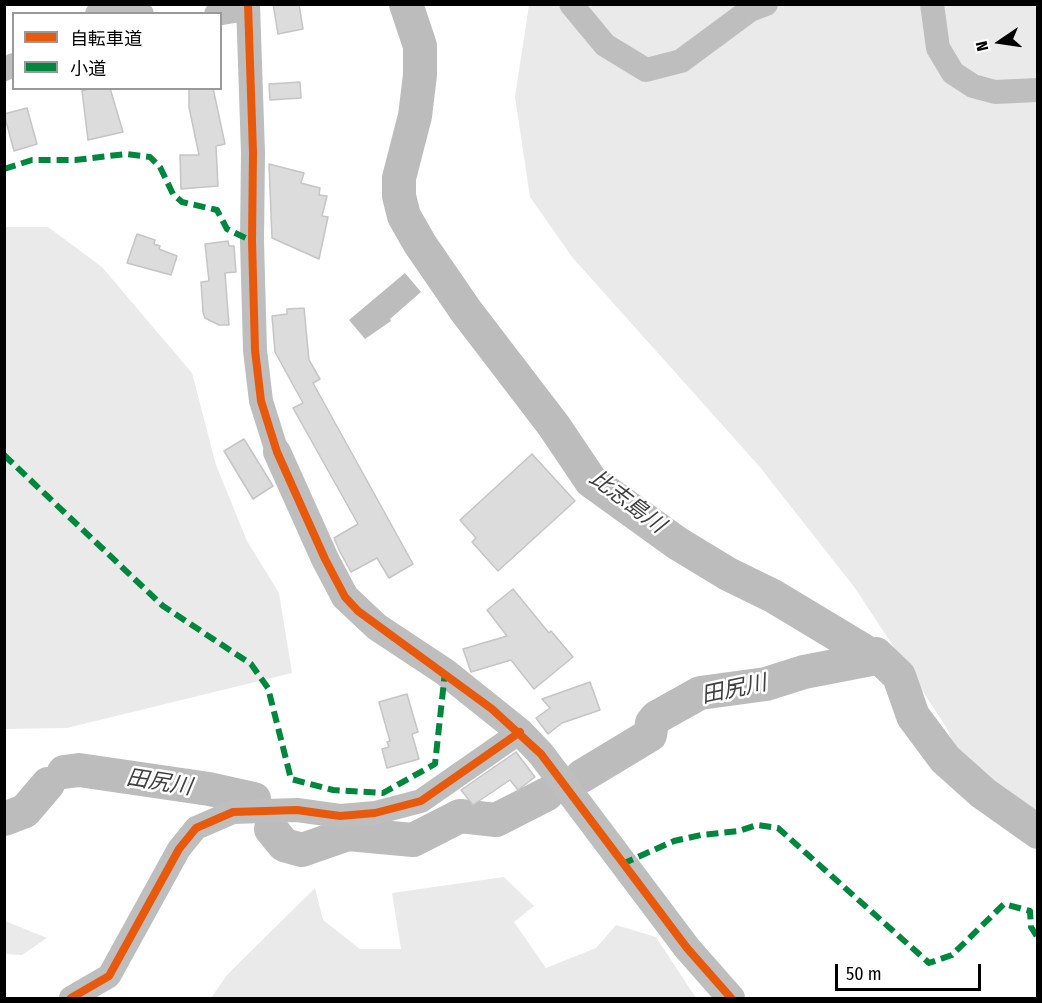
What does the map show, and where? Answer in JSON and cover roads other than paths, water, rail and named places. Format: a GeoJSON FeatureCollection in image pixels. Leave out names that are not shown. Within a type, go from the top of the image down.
{"type":"FeatureCollection","features":[{"type":"Feature","properties":{"kind":"street"},"geometry":{"type":"LineString","coordinates":[[570,4],[605,45],[646,70],[681,61],[750,10],[766,4]]}},
{"type":"Feature","properties":{"kind":"street"},"geometry":{"type":"LineString","coordinates":[[932,4],[938,48],[953,74],[973,86],[995,92],[1038,90]]}},
{"type":"Feature","properties":{"kind":"street"},"geometry":{"type":"LineString","coordinates":[[222,13],[248,7],[253,153],[252,241],[255,350],[261,401],[278,452],[325,560],[345,597],[377,627],[445,672],[520,732],[540,754],[687,948],[732,999]]}},
{"type":"Feature","properties":{"kind":"street"},"geometry":{"type":"LineString","coordinates":[[105,12],[116,9],[132,12]]}},
{"type":"Feature","properties":{"kind":"street"},"geometry":{"type":"LineString","coordinates":[[71,999],[109,976],[179,849],[196,828],[233,812],[297,810],[340,816],[375,813],[422,801],[520,732]]}},
{"type":"Feature","properties":{"kind":"waterway","name":"比志島川"},"geometry":{"type":"LineString","coordinates":[[406,4],[420,46],[420,75],[415,116],[399,178],[399,196],[404,216],[420,244],[466,311],[554,426],[591,481],[677,543],[728,574],[773,596],[876,658]]}},
{"type":"Feature","properties":{"kind":"waterway","name":"田尻川"},"geometry":{"type":"LineString","coordinates":[[582,776],[650,735],[652,723],[657,717],[700,693],[766,684],[804,672],[876,658],[876,654],[899,676],[913,716],[945,759],[983,793],[1038,832]]}},
{"type":"Feature","properties":{"kind":"waterway","name":"田尻川"},"geometry":{"type":"LineString","coordinates":[[64,772],[79,770],[209,789],[254,799]]}},
{"type":"Feature","properties":{"kind":"waterway","name":"田尻川"},"geometry":{"type":"LineString","coordinates":[[4,819],[25,811],[48,784]]}},
{"type":"Feature","properties":{"kind":"waterway","name":"田尻川"},"geometry":{"type":"LineString","coordinates":[[271,829],[284,845],[302,850],[348,834],[413,840],[460,816],[496,820],[547,794]]}}]}
